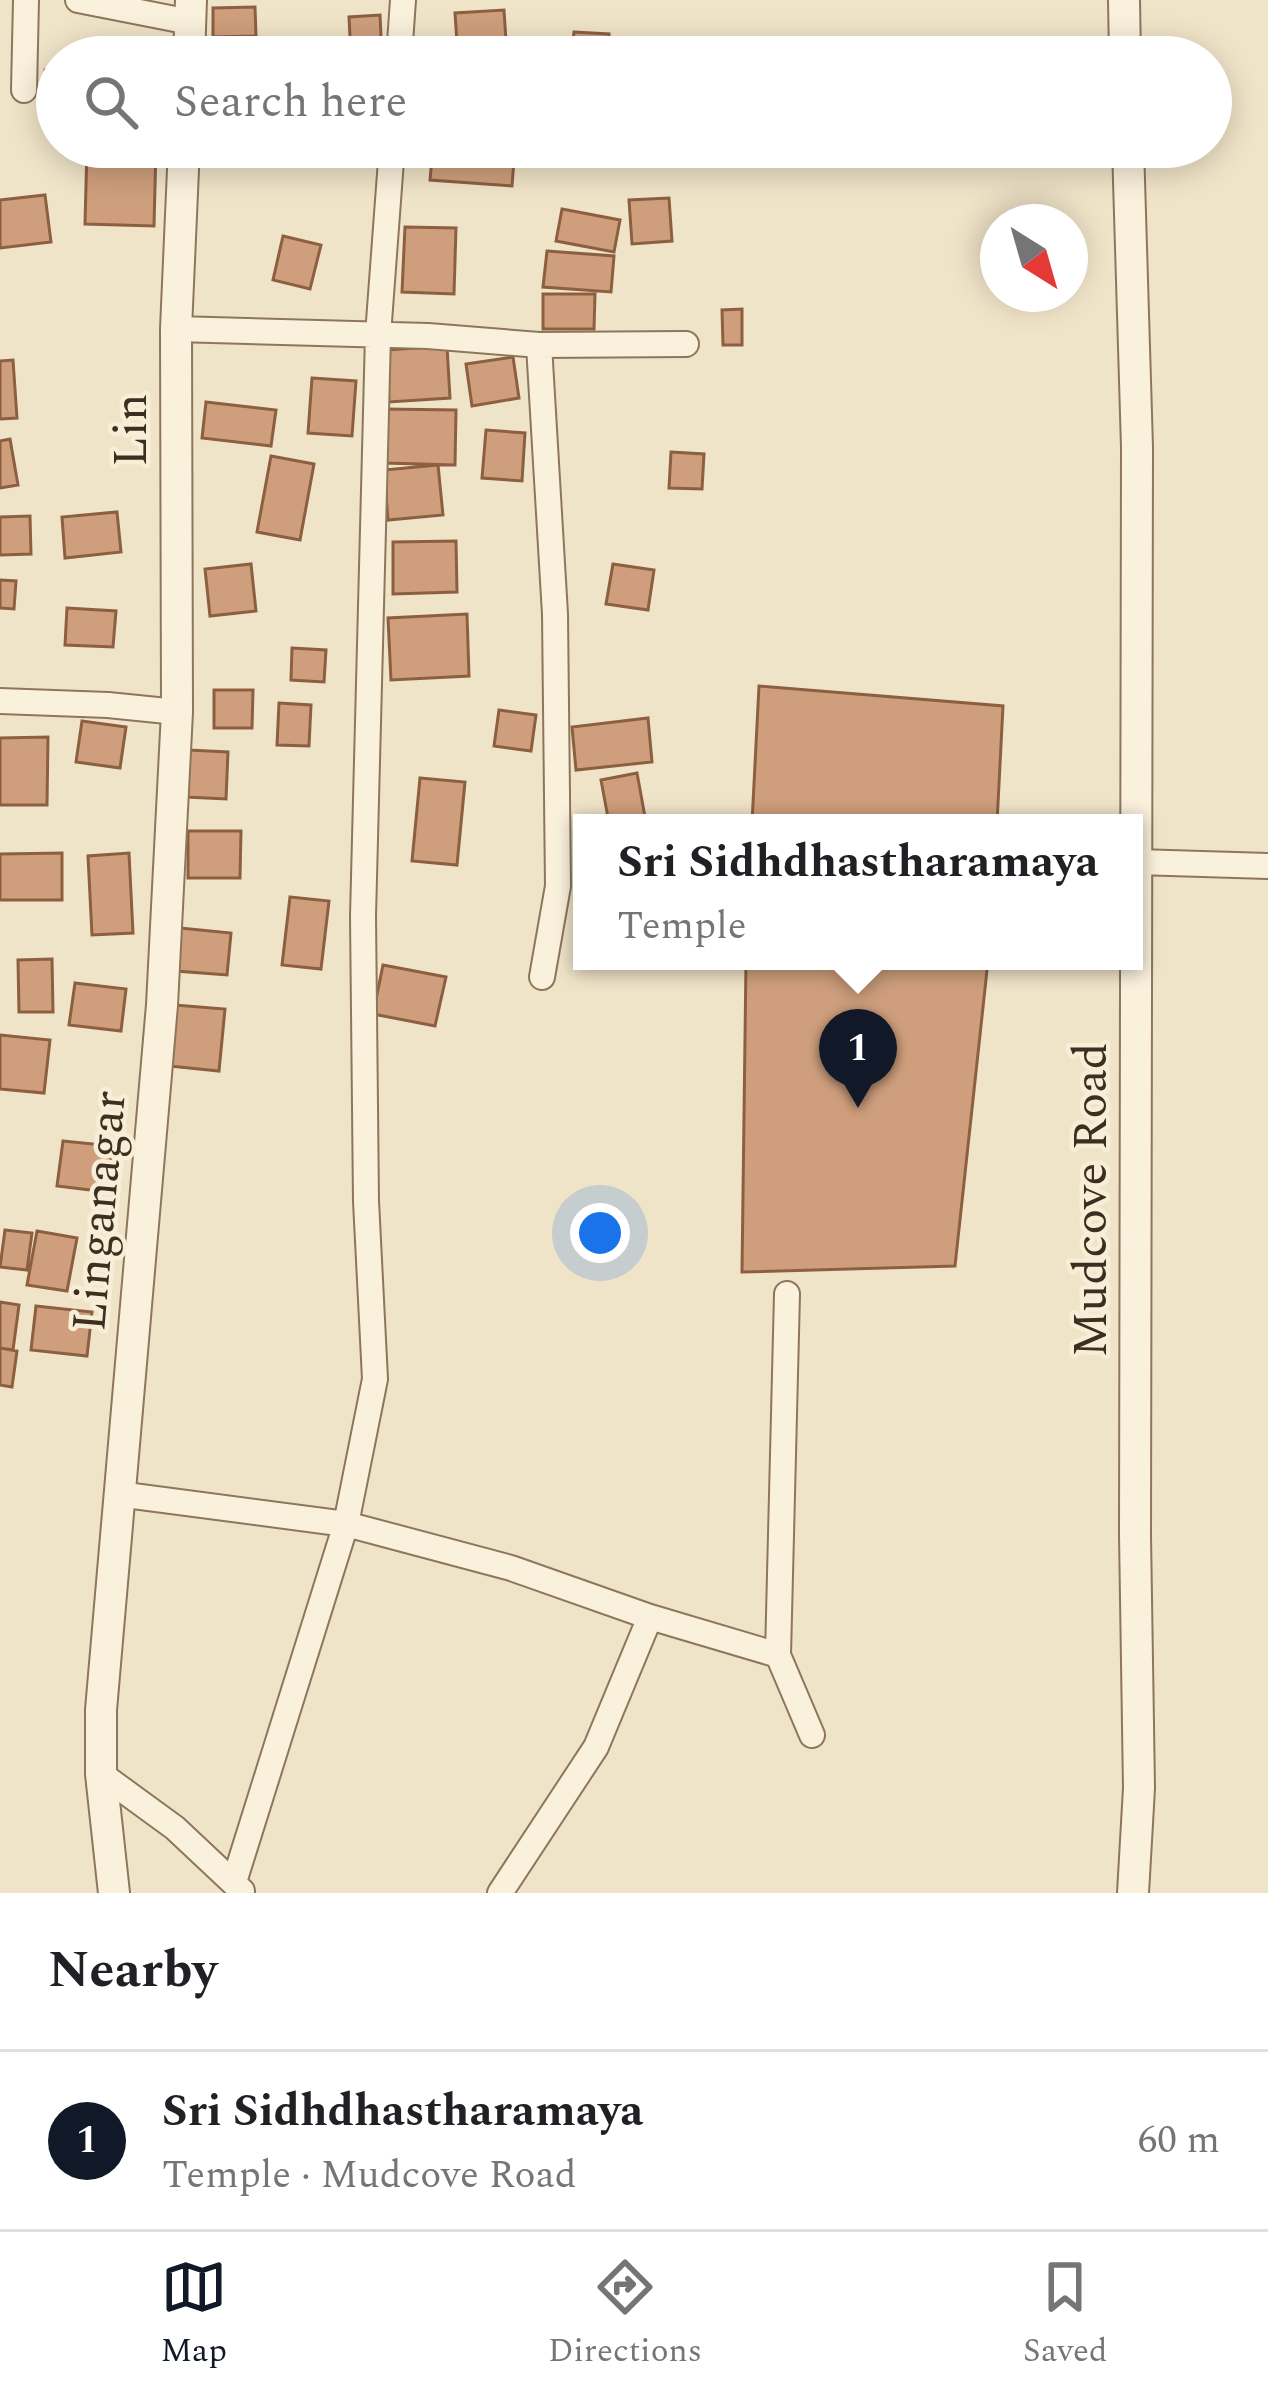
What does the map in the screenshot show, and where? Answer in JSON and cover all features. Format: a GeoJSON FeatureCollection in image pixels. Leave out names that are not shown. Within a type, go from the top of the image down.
{"type":"FeatureCollection","features":[{"type":"Feature","properties":{"kind":"street"},"geometry":{"type":"LineString","coordinates":[[24,90],[26,0]]}},
{"type":"Feature","properties":{"kind":"street"},"geometry":{"type":"LineString","coordinates":[[79,0],[191,11]]}},
{"type":"Feature","properties":{"kind":"street"},"geometry":{"type":"LineString","coordinates":[[401,36],[404,0]]}},
{"type":"Feature","properties":{"kind":"street"},"geometry":{"type":"LineString","coordinates":[[1124,0],[1125,36]]}},
{"type":"Feature","properties":{"kind":"street","name":"Lin"},"geometry":{"type":"LineString","coordinates":[[178,712],[176,329],[183,168]]}},
{"type":"Feature","properties":{"kind":"street"},"geometry":{"type":"LineString","coordinates":[[101,1774],[175,1828],[239,1888],[346,1524],[375,1379],[366,1201],[364,916],[378,335],[390,168]]}},
{"type":"Feature","properties":{"kind":"street","name":"Mudcove Road"},"geometry":{"type":"LineString","coordinates":[[1129,168],[1137,447],[1137,814]]}},
{"type":"Feature","properties":{"kind":"street"},"geometry":{"type":"LineString","coordinates":[[176,329],[539,345],[686,344]]}},
{"type":"Feature","properties":{"kind":"street"},"geometry":{"type":"LineString","coordinates":[[539,345],[555,614],[559,886],[542,976]]}},
{"type":"Feature","properties":{"kind":"street"},"geometry":{"type":"LineString","coordinates":[[0,700],[178,712]]}},
{"type":"Feature","properties":{"kind":"street","name":"Linganagar"},"geometry":{"type":"LineString","coordinates":[[114,1893],[101,1774],[101,1710],[162,1005],[178,712]]}},
{"type":"Feature","properties":{"kind":"street"},"geometry":{"type":"LineString","coordinates":[[1143,862],[1268,866]]}},
{"type":"Feature","properties":{"kind":"street","name":"Mudcove Road"},"geometry":{"type":"LineString","coordinates":[[1133,1893],[1139,1788],[1137,970]]}},
{"type":"Feature","properties":{"kind":"street"},"geometry":{"type":"LineString","coordinates":[[787,1294],[778,1655],[812,1735]]}},
{"type":"Feature","properties":{"kind":"street"},"geometry":{"type":"LineString","coordinates":[[118,1494],[346,1524],[511,1568],[778,1655]]}},
{"type":"Feature","properties":{"kind":"street"},"geometry":{"type":"LineString","coordinates":[[500,1893],[596,1747],[650,1617]]}},
{"type":"Feature","properties":{"kind":"building"},"geometry":{"type":"Polygon","coordinates":[[[255,7],[256,36],[213,36],[213,8],[255,7]]]}},
{"type":"Feature","properties":{"kind":"building"},"geometry":{"type":"Polygon","coordinates":[[[504,10],[506,36],[457,36],[455,13],[504,10]]]}},
{"type":"Feature","properties":{"kind":"building"},"geometry":{"type":"Polygon","coordinates":[[[380,15],[381,36],[350,36],[349,17],[380,15]]]}},
{"type":"Feature","properties":{"kind":"building"},"geometry":{"type":"Polygon","coordinates":[[[574,32],[609,34],[609,36],[574,36],[574,32]]]}},
{"type":"Feature","properties":{"kind":"building"},"geometry":{"type":"Polygon","coordinates":[[[86,168],[155,168],[154,226],[85,224],[86,168]]]}},
{"type":"Feature","properties":{"kind":"building"},"geometry":{"type":"Polygon","coordinates":[[[431,168],[513,168],[512,186],[430,180],[431,168]]]}},
{"type":"Feature","properties":{"kind":"building"},"geometry":{"type":"Polygon","coordinates":[[[45,195],[51,242],[0,248],[0,200],[45,195]]]}},
{"type":"Feature","properties":{"kind":"building"},"geometry":{"type":"Polygon","coordinates":[[[669,198],[672,241],[632,244],[629,200],[669,198]]]}},
{"type":"Feature","properties":{"kind":"building"},"geometry":{"type":"Polygon","coordinates":[[[562,209],[620,220],[614,252],[556,241],[562,209]]]}},
{"type":"Feature","properties":{"kind":"building"},"geometry":{"type":"Polygon","coordinates":[[[405,227],[456,228],[454,294],[402,292],[405,227]]]}},
{"type":"Feature","properties":{"kind":"building"},"geometry":{"type":"Polygon","coordinates":[[[283,236],[321,245],[310,289],[273,280],[283,236]]]}},
{"type":"Feature","properties":{"kind":"building"},"geometry":{"type":"Polygon","coordinates":[[[547,251],[614,256],[611,292],[543,287],[547,251]]]}},
{"type":"Feature","properties":{"kind":"building"},"geometry":{"type":"Polygon","coordinates":[[[543,294],[595,294],[594,329],[543,329],[543,294]]]}},
{"type":"Feature","properties":{"kind":"building"},"geometry":{"type":"Polygon","coordinates":[[[742,309],[742,345],[723,345],[722,310],[742,309]]]}},
{"type":"Feature","properties":{"kind":"building"},"geometry":{"type":"Polygon","coordinates":[[[447,346],[450,398],[389,402],[386,350],[447,346]]]}},
{"type":"Feature","properties":{"kind":"building"},"geometry":{"type":"Polygon","coordinates":[[[513,357],[519,398],[472,406],[466,364],[513,357]]]}},
{"type":"Feature","properties":{"kind":"building"},"geometry":{"type":"Polygon","coordinates":[[[13,360],[17,418],[0,419],[0,361],[13,360]]]}},
{"type":"Feature","properties":{"kind":"building"},"geometry":{"type":"Polygon","coordinates":[[[312,378],[356,381],[352,436],[308,433],[312,378]]]}},
{"type":"Feature","properties":{"kind":"building"},"geometry":{"type":"Polygon","coordinates":[[[206,402],[276,410],[271,446],[202,438],[206,402]]]}},
{"type":"Feature","properties":{"kind":"building"},"geometry":{"type":"Polygon","coordinates":[[[385,409],[456,410],[455,465],[384,463],[385,409]]]}},
{"type":"Feature","properties":{"kind":"building"},"geometry":{"type":"Polygon","coordinates":[[[486,430],[525,433],[522,481],[482,478],[486,430]]]}},
{"type":"Feature","properties":{"kind":"building"},"geometry":{"type":"Polygon","coordinates":[[[10,439],[18,485],[0,488],[0,441],[10,439]]]}},
{"type":"Feature","properties":{"kind":"building"},"geometry":{"type":"Polygon","coordinates":[[[671,452],[704,454],[702,489],[669,488],[671,452]]]}},
{"type":"Feature","properties":{"kind":"building"},"geometry":{"type":"Polygon","coordinates":[[[271,456],[314,464],[300,540],[257,532],[271,456]]]}},
{"type":"Feature","properties":{"kind":"building"},"geometry":{"type":"Polygon","coordinates":[[[438,465],[443,515],[388,520],[384,470],[438,465]]]}},
{"type":"Feature","properties":{"kind":"building"},"geometry":{"type":"Polygon","coordinates":[[[117,512],[121,552],[65,558],[62,517],[117,512]]]}},
{"type":"Feature","properties":{"kind":"building"},"geometry":{"type":"Polygon","coordinates":[[[30,516],[31,554],[0,555],[0,517],[30,516]]]}},
{"type":"Feature","properties":{"kind":"building"},"geometry":{"type":"Polygon","coordinates":[[[456,541],[457,592],[393,594],[393,542],[456,541]]]}},
{"type":"Feature","properties":{"kind":"building"},"geometry":{"type":"Polygon","coordinates":[[[251,564],[256,611],[210,616],[205,569],[251,564]]]}},
{"type":"Feature","properties":{"kind":"building"},"geometry":{"type":"Polygon","coordinates":[[[613,564],[654,570],[648,610],[606,604],[613,564]]]}},
{"type":"Feature","properties":{"kind":"building"},"geometry":{"type":"Polygon","coordinates":[[[0,580],[16,581],[14,609],[0,608],[0,580]]]}},
{"type":"Feature","properties":{"kind":"building"},"geometry":{"type":"Polygon","coordinates":[[[67,608],[116,611],[113,647],[65,645],[67,608]]]}},
{"type":"Feature","properties":{"kind":"building"},"geometry":{"type":"Polygon","coordinates":[[[467,614],[469,676],[391,680],[388,618],[467,614]]]}},
{"type":"Feature","properties":{"kind":"building"},"geometry":{"type":"Polygon","coordinates":[[[292,648],[326,650],[324,682],[291,680],[292,648]]]}},
{"type":"Feature","properties":{"kind":"building"},"geometry":{"type":"Polygon","coordinates":[[[759,686],[1003,706],[997,814],[752,814],[759,686]]]}},
{"type":"Feature","properties":{"kind":"building"},"geometry":{"type":"Polygon","coordinates":[[[214,690],[253,690],[252,728],[214,728],[214,690]]]}},
{"type":"Feature","properties":{"kind":"building"},"geometry":{"type":"Polygon","coordinates":[[[279,703],[311,705],[309,746],[277,745],[279,703]]]}},
{"type":"Feature","properties":{"kind":"building"},"geometry":{"type":"Polygon","coordinates":[[[499,710],[536,715],[531,751],[494,746],[499,710]]]}},
{"type":"Feature","properties":{"kind":"building"},"geometry":{"type":"Polygon","coordinates":[[[648,718],[652,762],[576,770],[572,727],[648,718]]]}},
{"type":"Feature","properties":{"kind":"building"},"geometry":{"type":"Polygon","coordinates":[[[82,721],[126,727],[120,768],[76,762],[82,721]]]}},
{"type":"Feature","properties":{"kind":"building"},"geometry":{"type":"Polygon","coordinates":[[[48,737],[47,805],[0,805],[0,738],[48,737]]]}},
{"type":"Feature","properties":{"kind":"building"},"geometry":{"type":"Polygon","coordinates":[[[188,750],[228,752],[226,799],[186,797],[188,750]]]}},
{"type":"Feature","properties":{"kind":"building"},"geometry":{"type":"Polygon","coordinates":[[[637,773],[644,814],[607,814],[601,780],[637,773]]]}},
{"type":"Feature","properties":{"kind":"building"},"geometry":{"type":"Polygon","coordinates":[[[420,778],[465,782],[457,865],[412,861],[420,778]]]}},
{"type":"Feature","properties":{"kind":"building"},"geometry":{"type":"Polygon","coordinates":[[[188,831],[241,831],[240,878],[188,878],[188,831]]]}},
{"type":"Feature","properties":{"kind":"building"},"geometry":{"type":"Polygon","coordinates":[[[62,853],[62,900],[0,900],[0,854],[62,853]]]}},
{"type":"Feature","properties":{"kind":"building"},"geometry":{"type":"Polygon","coordinates":[[[129,853],[133,933],[92,935],[88,856],[129,853]]]}},
{"type":"Feature","properties":{"kind":"building"},"geometry":{"type":"Polygon","coordinates":[[[290,897],[329,901],[321,969],[282,965],[290,897]]]}},
{"type":"Feature","properties":{"kind":"building"},"geometry":{"type":"Polygon","coordinates":[[[180,928],[231,933],[227,975],[176,971],[180,928]]]}},
{"type":"Feature","properties":{"kind":"building"},"geometry":{"type":"Polygon","coordinates":[[[52,959],[53,1012],[19,1012],[18,960],[52,959]]]}},
{"type":"Feature","properties":{"kind":"building"},"geometry":{"type":"Polygon","coordinates":[[[383,965],[446,977],[435,1026],[373,1014],[383,965]]]}},
{"type":"Feature","properties":{"kind":"building"},"geometry":{"type":"Polygon","coordinates":[[[746,970],[987,970],[955,1266],[742,1272],[746,970]]]}},
{"type":"Feature","properties":{"kind":"building"},"geometry":{"type":"Polygon","coordinates":[[[75,983],[126,989],[121,1031],[69,1025],[75,983]]]}},
{"type":"Feature","properties":{"kind":"building"},"geometry":{"type":"Polygon","coordinates":[[[175,1005],[225,1009],[219,1071],[169,1066],[175,1005]]]}},
{"type":"Feature","properties":{"kind":"building"},"geometry":{"type":"Polygon","coordinates":[[[0,1035],[50,1040],[44,1093],[0,1089],[0,1035]]]}},
{"type":"Feature","properties":{"kind":"building"},"geometry":{"type":"Polygon","coordinates":[[[63,1141],[113,1146],[107,1192],[57,1186],[63,1141]]]}},
{"type":"Feature","properties":{"kind":"building"},"geometry":{"type":"Polygon","coordinates":[[[5,1230],[32,1233],[27,1270],[0,1267],[5,1230]]]}},
{"type":"Feature","properties":{"kind":"building"},"geometry":{"type":"Polygon","coordinates":[[[37,1231],[77,1238],[67,1291],[27,1285],[37,1231]]]}},
{"type":"Feature","properties":{"kind":"building"},"geometry":{"type":"Polygon","coordinates":[[[0,1302],[19,1305],[13,1350],[0,1348],[0,1302]]]}},
{"type":"Feature","properties":{"kind":"building"},"geometry":{"type":"Polygon","coordinates":[[[36,1306],[92,1312],[87,1356],[31,1350],[36,1306]]]}},
{"type":"Feature","properties":{"kind":"building"},"geometry":{"type":"Polygon","coordinates":[[[0,1348],[17,1351],[12,1387],[0,1385],[0,1348]]]}},
{"type":"Feature","properties":{"kind":"place","name":"Sri Sidhdhastharamaya"},"geometry":{"type":"Point","coordinates":[858,1108]}}]}
